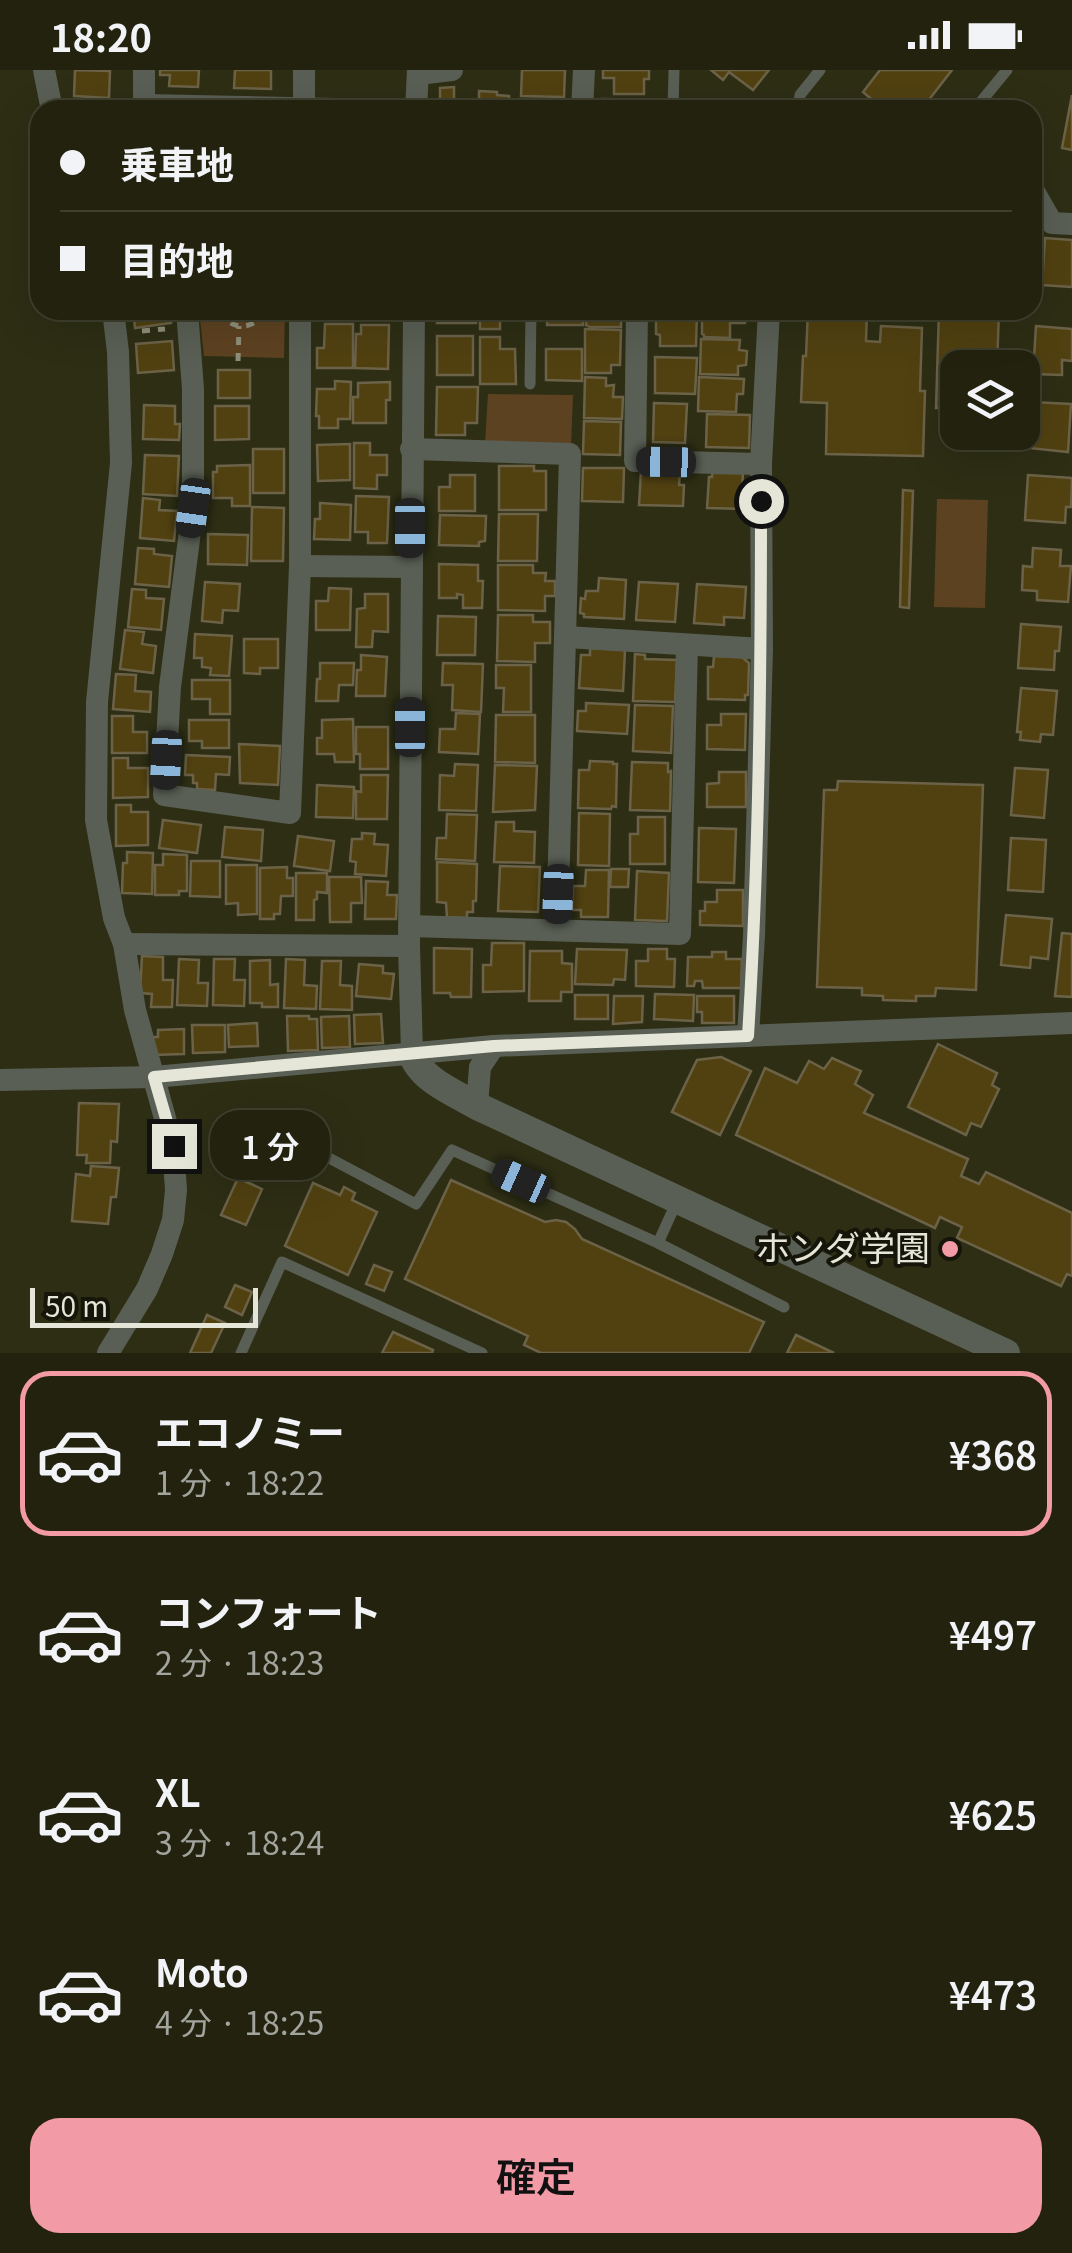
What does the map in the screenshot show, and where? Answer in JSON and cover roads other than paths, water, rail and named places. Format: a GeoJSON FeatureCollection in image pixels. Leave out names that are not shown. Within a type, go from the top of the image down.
{"type":"FeatureCollection","features":[{"type":"Feature","properties":{"kind":"street"},"geometry":{"type":"LineString","coordinates":[[44,70],[50,100]]}},
{"type":"Feature","properties":{"kind":"street"},"geometry":{"type":"LineString","coordinates":[[144,70],[144,100]]}},
{"type":"Feature","properties":{"kind":"street"},"geometry":{"type":"LineString","coordinates":[[304,70],[304,100]]}},
{"type":"Feature","properties":{"kind":"street"},"geometry":{"type":"LineString","coordinates":[[416,100],[418,72],[452,70]]}},
{"type":"Feature","properties":{"kind":"street"},"geometry":{"type":"LineString","coordinates":[[582,100],[584,70]]}},
{"type":"Feature","properties":{"kind":"street"},"geometry":{"type":"LineString","coordinates":[[1042,205],[1052,222],[1072,224]]}},
{"type":"Feature","properties":{"kind":"street"},"geometry":{"type":"LineString","coordinates":[[108,1353],[147,1288],[162,1254],[176,1190],[174,1146],[136,1010],[96,820],[98,702],[121,464],[114,320]]}},
{"type":"Feature","properties":{"kind":"street"},"geometry":{"type":"LineString","coordinates":[[188,320],[193,389],[193,508],[170,687],[164,796],[290,813],[300,566],[300,320]]}},
{"type":"Feature","properties":{"kind":"street"},"geometry":{"type":"LineString","coordinates":[[414,320],[409,936],[414,1062],[427,1075],[476,1106],[1003,1352]]}},
{"type":"Feature","properties":{"kind":"street"},"geometry":{"type":"LineString","coordinates":[[637,320],[634,462],[761,464]]}},
{"type":"Feature","properties":{"kind":"street"},"geometry":{"type":"LineString","coordinates":[[748,1036],[762,649],[761,464],[768,320]]}},
{"type":"Feature","properties":{"kind":"street"},"geometry":{"type":"LineString","coordinates":[[412,448],[570,454],[557,930]]}},
{"type":"Feature","properties":{"kind":"street"},"geometry":{"type":"LineString","coordinates":[[300,566],[410,567]]}},
{"type":"Feature","properties":{"kind":"street"},"geometry":{"type":"LineString","coordinates":[[567,637],[762,649]]}},
{"type":"Feature","properties":{"kind":"street"},"geometry":{"type":"LineString","coordinates":[[124,944],[557,930],[680,934],[687,645]]}},
{"type":"Feature","properties":{"kind":"street"},"geometry":{"type":"LineString","coordinates":[[0,1080],[154,1077],[494,1046],[1072,1022]]}},
{"type":"Feature","properties":{"kind":"street"},"geometry":{"type":"LineString","coordinates":[[476,1106],[480,1068],[494,1046]]}},
{"type":"Feature","properties":{"kind":"lane"},"geometry":{"type":"LineString","coordinates":[[673,100],[674,70]]}},
{"type":"Feature","properties":{"kind":"lane"},"geometry":{"type":"LineString","coordinates":[[799,100],[820,70]]}},
{"type":"Feature","properties":{"kind":"lane"},"geometry":{"type":"LineString","coordinates":[[982,100],[1007,70]]}},
{"type":"Feature","properties":{"kind":"lane"},"geometry":{"type":"LineString","coordinates":[[530,384],[532,320]]}},
{"type":"Feature","properties":{"kind":"lane"},"geometry":{"type":"LineString","coordinates":[[275,1176],[293,1140],[416,1204],[452,1150],[658,1243],[784,1307]]}},
{"type":"Feature","properties":{"kind":"lane"},"geometry":{"type":"LineString","coordinates":[[658,1243],[678,1199]]}},
{"type":"Feature","properties":{"kind":"lane"},"geometry":{"type":"LineString","coordinates":[[241,1353],[282,1262],[482,1353]]}},
{"type":"Feature","properties":{"kind":"place","name":"ホンダ学園"},"geometry":{"type":"Point","coordinates":[950,1249]}}]}
